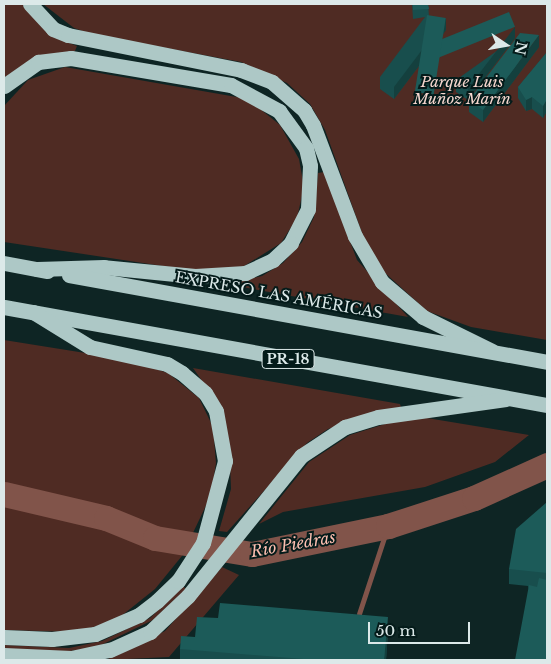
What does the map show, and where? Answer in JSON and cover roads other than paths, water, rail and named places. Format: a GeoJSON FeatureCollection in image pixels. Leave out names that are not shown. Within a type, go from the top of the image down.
{"type":"FeatureCollection","features":[{"type":"Feature","properties":{"kind":"highway"},"geometry":{"type":"LineString","coordinates":[[30,4],[53,29],[68,35],[241,70],[272,82],[304,110],[312,125],[355,236],[382,282],[422,317],[492,351]]}},
{"type":"Feature","properties":{"kind":"highway"},"geometry":{"type":"LineString","coordinates":[[4,86],[38,62],[71,58],[232,85],[279,112],[306,148],[310,166],[308,209],[292,243],[273,260],[245,273],[196,276],[104,267],[36,269]]}},
{"type":"Feature","properties":{"kind":"highway","name":"EXPRESO LAS AMÉRICAS"},"geometry":{"type":"LineString","coordinates":[[10,264],[547,362]]}},
{"type":"Feature","properties":{"kind":"highway","name":"PR-18"},"geometry":{"type":"LineString","coordinates":[[9,308],[545,405]]}},
{"type":"Feature","properties":{"kind":"highway"},"geometry":{"type":"LineString","coordinates":[[4,637],[52,640],[94,634],[139,614],[178,581],[203,542],[219,496],[224,461],[222,434],[205,393],[167,364],[90,346],[33,312]]}},
{"type":"Feature","properties":{"kind":"highway"},"geometry":{"type":"LineString","coordinates":[[4,655],[71,658],[110,650],[150,632],[195,588],[254,511],[301,456],[345,427],[396,414],[506,399]]}},
{"type":"Feature","properties":{"kind":"waterway","name":"Río Piedras"},"geometry":{"type":"LineString","coordinates":[[4,494],[106,518],[155,538],[252,554],[388,526],[474,498],[547,465]]}},
{"type":"Feature","properties":{"kind":"waterway"},"geometry":{"type":"LineString","coordinates":[[359,614],[388,526]]}},
{"type":"Feature","properties":{"kind":"park label","name":"Parque Luis Muñoz Marín"},"geometry":{"type":"Point","coordinates":[462,90]}}]}
